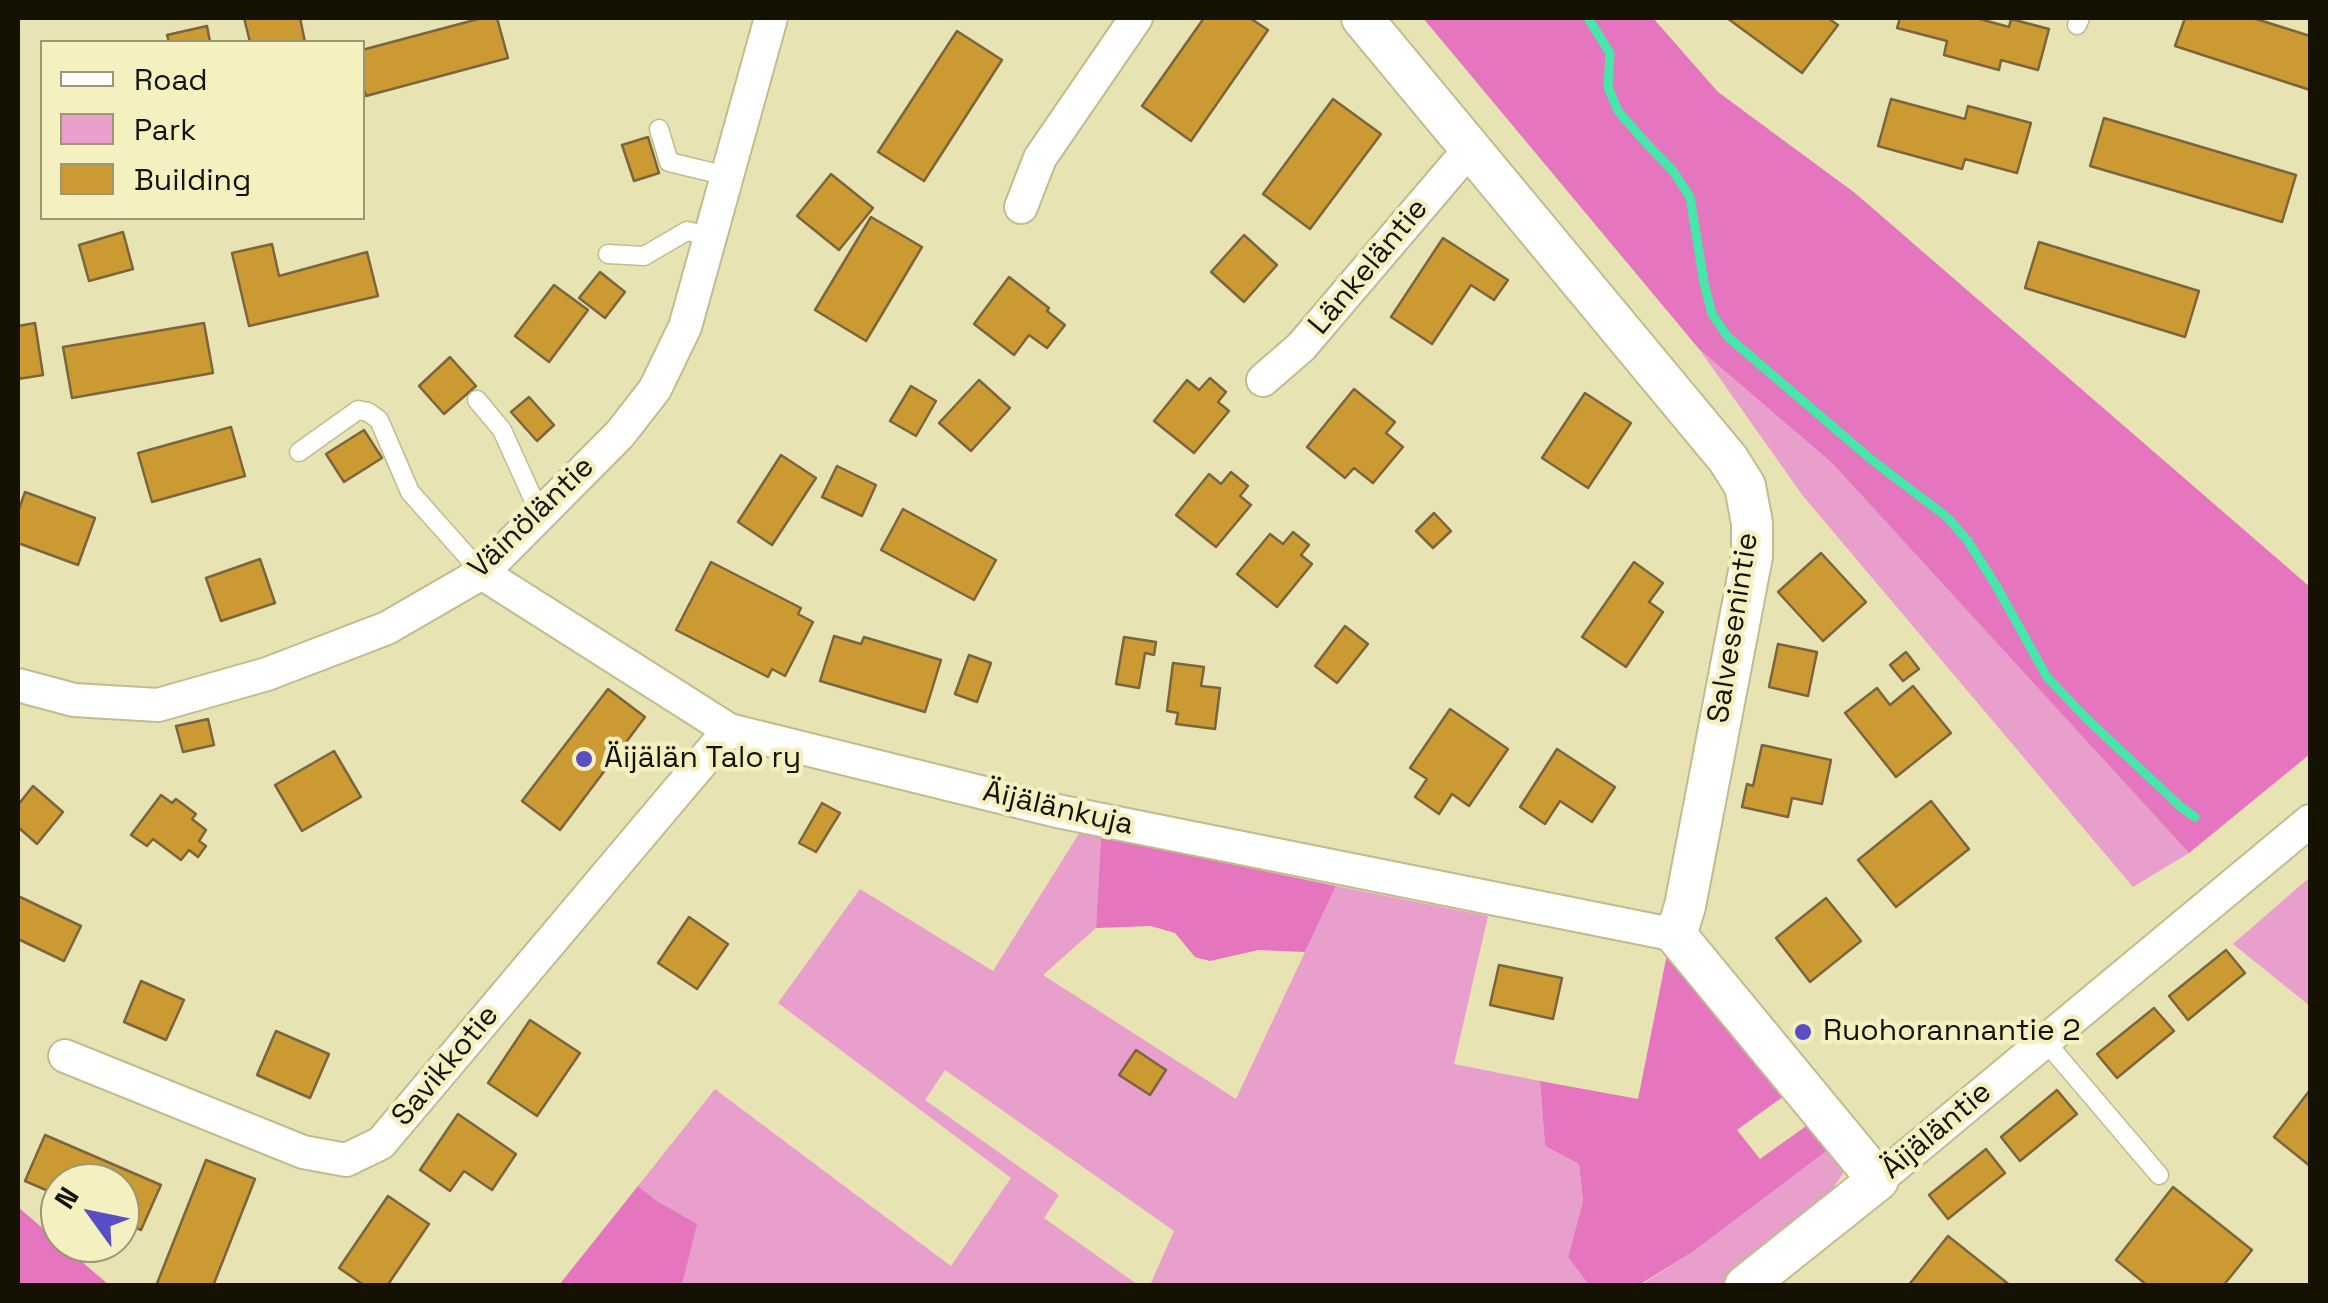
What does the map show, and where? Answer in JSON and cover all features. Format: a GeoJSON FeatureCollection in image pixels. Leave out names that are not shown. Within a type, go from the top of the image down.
{"type":"FeatureCollection","features":[{"type":"Feature","properties":{"kind":"street","name":"Väinöläntie"},"geometry":{"type":"LineString","coordinates":[[18,684],[74,700],[158,705],[267,674],[387,628],[482,573],[620,434],[654,389],[684,327],[771,18]]}},
{"type":"Feature","properties":{"kind":"street"},"geometry":{"type":"LineString","coordinates":[[1021,208],[1040,158],[1136,18]]}},
{"type":"Feature","properties":{"kind":"street","name":"Salvesenintie"},"geometry":{"type":"LineString","coordinates":[[1362,18],[1716,445],[1745,486],[1752,523],[1752,556],[1685,906],[1676,935]]}},
{"type":"Feature","properties":{"kind":"street","name":"Länkeläntie"},"geometry":{"type":"LineString","coordinates":[[1263,380],[1301,347],[1472,151]]}},
{"type":"Feature","properties":{"kind":"street","name":"Äijälänkuja"},"geometry":{"type":"LineString","coordinates":[[482,573],[729,730],[1057,811],[1676,935]]}},
{"type":"Feature","properties":{"kind":"street","name":"Savikkotie"},"geometry":{"type":"LineString","coordinates":[[65,1056],[304,1152],[346,1160],[381,1143],[729,730]]}},
{"type":"Feature","properties":{"kind":"street","name":"Äijäläntie"},"geometry":{"type":"LineString","coordinates":[[1755,1283],[2310,820]]}},
{"type":"Feature","properties":{"kind":"street"},"geometry":{"type":"LineString","coordinates":[[1676,935],[1878,1180]]}},
{"type":"Feature","properties":{"kind":"lane"},"geometry":{"type":"LineString","coordinates":[[660,129],[669,162],[726,176]]}},
{"type":"Feature","properties":{"kind":"lane"},"geometry":{"type":"LineString","coordinates":[[608,254],[644,256],[687,232],[710,236]]}},
{"type":"Feature","properties":{"kind":"lane"},"geometry":{"type":"LineString","coordinates":[[478,400],[502,430],[540,514]]}},
{"type":"Feature","properties":{"kind":"lane"},"geometry":{"type":"LineString","coordinates":[[299,452],[358,410],[368,412],[379,420],[410,492],[482,573]]}},
{"type":"Feature","properties":{"kind":"lane"},"geometry":{"type":"LineString","coordinates":[[2045,1042],[2159,1175]]}},
{"type":"Feature","properties":{"kind":"green space"},"geometry":{"type":"Polygon","coordinates":[[[1699,349],[1832,463],[2189,853],[2133,887],[1803,496],[1699,349]]]}},
{"type":"Feature","properties":{"kind":"green space"},"geometry":{"type":"Polygon","coordinates":[[[1080,832],[1101,837],[1096,928],[1043,975],[1236,1099],[1336,886],[1488,916],[1454,1064],[1540,1081],[1545,1146],[1579,1164],[1583,1201],[1568,1257],[1589,1285],[1150,1285],[1174,1231],[945,1070],[925,1100],[1059,1195],[1044,1218],[1138,1285],[682,1285],[696,1224],[638,1186],[715,1089],[951,1266],[1011,1178],[778,1003],[860,889],[993,971],[1080,832]]]}},
{"type":"Feature","properties":{"kind":"green space"},"geometry":{"type":"Polygon","coordinates":[[[2310,877],[2310,1006],[2233,944],[2310,877]]]}},
{"type":"Feature","properties":{"kind":"green space"},"geometry":{"type":"Polygon","coordinates":[[[1829,1149],[1844,1172],[1822,1205],[1738,1274],[1721,1285],[1639,1286],[1694,1251],[1829,1149]]]}},
{"type":"Feature","properties":{"kind":"shaded area"},"geometry":{"type":"Polygon","coordinates":[[[1423,18],[1653,18],[1718,92],[1855,193],[2310,587],[2310,754],[2189,853],[1832,463],[1699,349],[1423,18]]]}},
{"type":"Feature","properties":{"kind":"shaded area"},"geometry":{"type":"Polygon","coordinates":[[[1101,837],[1336,886],[1305,952],[1258,950],[1210,961],[1195,957],[1175,933],[1151,926],[1096,928],[1101,837]]]}},
{"type":"Feature","properties":{"kind":"shaded area"},"geometry":{"type":"Polygon","coordinates":[[[1667,954],[1784,1096],[1737,1130],[1760,1159],[1809,1124],[1829,1149],[1694,1251],[1639,1285],[1589,1285],[1568,1257],[1583,1201],[1579,1164],[1545,1146],[1540,1081],[1638,1099],[1667,954]]]}},
{"type":"Feature","properties":{"kind":"shaded area"},"geometry":{"type":"Polygon","coordinates":[[[638,1186],[697,1224],[682,1285],[559,1285],[638,1186]]]}},
{"type":"Feature","properties":{"kind":"shaded area"},"geometry":{"type":"Polygon","coordinates":[[[18,1207],[40,1226],[40,1263],[83,1263],[109,1285],[18,1285],[18,1207]]]}},
{"type":"Feature","properties":{"kind":"building"},"geometry":{"type":"Polygon","coordinates":[[[244,18],[300,18],[305,40],[250,40],[244,18]]]}},
{"type":"Feature","properties":{"kind":"building"},"geometry":{"type":"Polygon","coordinates":[[[482,18],[497,18],[508,58],[366,96],[365,49],[482,18]]]}},
{"type":"Feature","properties":{"kind":"building"},"geometry":{"type":"Polygon","coordinates":[[[1204,18],[1250,18],[1268,30],[1191,141],[1142,106],[1204,18]]]}},
{"type":"Feature","properties":{"kind":"building"},"geometry":{"type":"Polygon","coordinates":[[[1727,18],[1828,18],[1838,25],[1802,73],[1727,18]]]}},
{"type":"Feature","properties":{"kind":"building"},"geometry":{"type":"Polygon","coordinates":[[[1900,18],[1976,18],[2009,27],[2011,19],[2049,29],[2038,70],[2001,60],[1999,70],[1944,55],[1947,41],[1897,28],[1900,18]]]}},
{"type":"Feature","properties":{"kind":"building"},"geometry":{"type":"Polygon","coordinates":[[[2185,18],[2253,18],[2310,36],[2310,90],[2175,46],[2185,18]]]}},
{"type":"Feature","properties":{"kind":"building"},"geometry":{"type":"Polygon","coordinates":[[[207,26],[210,40],[168,40],[167,35],[207,26]]]}},
{"type":"Feature","properties":{"kind":"building"},"geometry":{"type":"Polygon","coordinates":[[[957,31],[1002,60],[924,181],[878,152],[957,31]]]}},
{"type":"Feature","properties":{"kind":"building"},"geometry":{"type":"Polygon","coordinates":[[[1333,99],[1381,134],[1310,229],[1263,194],[1333,99]]]}},
{"type":"Feature","properties":{"kind":"building"},"geometry":{"type":"Polygon","coordinates":[[[1891,99],[1965,119],[1968,106],[2031,123],[2017,173],[1965,159],[1962,169],[1878,146],[1891,99]]]}},
{"type":"Feature","properties":{"kind":"building"},"geometry":{"type":"Polygon","coordinates":[[[2104,118],[2296,175],[2282,222],[2090,166],[2104,118]]]}},
{"type":"Feature","properties":{"kind":"building"},"geometry":{"type":"Polygon","coordinates":[[[648,137],[659,173],[634,181],[622,145],[648,137]]]}},
{"type":"Feature","properties":{"kind":"building"},"geometry":{"type":"Polygon","coordinates":[[[831,174],[873,208],[839,250],[797,216],[831,174]]]}},
{"type":"Feature","properties":{"kind":"building"},"geometry":{"type":"Polygon","coordinates":[[[871,217],[922,247],[866,341],[815,310],[871,217]]]}},
{"type":"Feature","properties":{"kind":"building"},"geometry":{"type":"Polygon","coordinates":[[[123,232],[133,269],[89,281],[79,245],[123,232]]]}},
{"type":"Feature","properties":{"kind":"building"},"geometry":{"type":"Polygon","coordinates":[[[1244,235],[1277,265],[1244,302],[1211,272],[1244,235]]]}},
{"type":"Feature","properties":{"kind":"building"},"geometry":{"type":"Polygon","coordinates":[[[1443,238],[1508,280],[1494,300],[1471,285],[1432,344],[1391,317],[1443,238]]]}},
{"type":"Feature","properties":{"kind":"building"},"geometry":{"type":"Polygon","coordinates":[[[2039,242],[2199,291],[2185,337],[2025,288],[2039,242]]]}},
{"type":"Feature","properties":{"kind":"building"},"geometry":{"type":"Polygon","coordinates":[[[272,244],[279,276],[367,252],[378,296],[249,326],[232,253],[272,244]]]}},
{"type":"Feature","properties":{"kind":"building"},"geometry":{"type":"Polygon","coordinates":[[[600,272],[625,292],[605,318],[579,298],[600,272]]]}},
{"type":"Feature","properties":{"kind":"building"},"geometry":{"type":"Polygon","coordinates":[[[1009,277],[1065,325],[1047,348],[1029,335],[1014,355],[974,324],[1009,277]]]}},
{"type":"Feature","properties":{"kind":"building"},"geometry":{"type":"Polygon","coordinates":[[[554,285],[588,310],[549,362],[515,336],[554,285]]]}},
{"type":"Feature","properties":{"kind":"building"},"geometry":{"type":"Polygon","coordinates":[[[35,323],[43,375],[18,379],[18,326],[35,323]]]}},
{"type":"Feature","properties":{"kind":"building"},"geometry":{"type":"Polygon","coordinates":[[[204,323],[213,373],[72,398],[63,347],[204,323]]]}},
{"type":"Feature","properties":{"kind":"building"},"geometry":{"type":"Polygon","coordinates":[[[450,357],[476,386],[444,414],[419,386],[450,357]]]}},
{"type":"Feature","properties":{"kind":"building"},"geometry":{"type":"Polygon","coordinates":[[[1210,378],[1226,392],[1218,402],[1229,411],[1194,453],[1154,421],[1187,380],[1199,390],[1210,378]]]}},
{"type":"Feature","properties":{"kind":"building"},"geometry":{"type":"Polygon","coordinates":[[[979,380],[1010,408],[971,451],[939,423],[979,380]]]}},
{"type":"Feature","properties":{"kind":"building"},"geometry":{"type":"Polygon","coordinates":[[[911,386],[936,401],[916,436],[890,421],[911,386]]]}},
{"type":"Feature","properties":{"kind":"building"},"geometry":{"type":"Polygon","coordinates":[[[1354,389],[1395,422],[1386,433],[1403,447],[1373,483],[1354,468],[1345,478],[1307,447],[1354,389]]]}},
{"type":"Feature","properties":{"kind":"building"},"geometry":{"type":"Polygon","coordinates":[[[1585,393],[1631,423],[1588,488],[1542,458],[1585,393]]]}},
{"type":"Feature","properties":{"kind":"building"},"geometry":{"type":"Polygon","coordinates":[[[529,397],[554,425],[537,441],[511,412],[529,397]]]}},
{"type":"Feature","properties":{"kind":"building"},"geometry":{"type":"Polygon","coordinates":[[[231,427],[245,476],[152,502],[138,453],[231,427]]]}},
{"type":"Feature","properties":{"kind":"building"},"geometry":{"type":"Polygon","coordinates":[[[364,430],[382,458],[344,482],[326,454],[364,430]]]}},
{"type":"Feature","properties":{"kind":"building"},"geometry":{"type":"Polygon","coordinates":[[[781,455],[816,478],[772,545],[738,522],[781,455]]]}},
{"type":"Feature","properties":{"kind":"building"},"geometry":{"type":"Polygon","coordinates":[[[837,466],[876,485],[862,516],[822,497],[837,466]]]}},
{"type":"Feature","properties":{"kind":"building"},"geometry":{"type":"Polygon","coordinates":[[[1231,472],[1248,486],[1240,496],[1251,505],[1216,547],[1176,515],[1209,474],[1221,484],[1231,472]]]}},
{"type":"Feature","properties":{"kind":"building"},"geometry":{"type":"Polygon","coordinates":[[[25,492],[95,518],[78,565],[18,543],[18,512],[25,492]]]}},
{"type":"Feature","properties":{"kind":"building"},"geometry":{"type":"Polygon","coordinates":[[[903,509],[996,560],[974,600],[881,550],[903,509]]]}},
{"type":"Feature","properties":{"kind":"building"},"geometry":{"type":"Polygon","coordinates":[[[1434,513],[1451,531],[1433,548],[1416,531],[1434,513]]]}},
{"type":"Feature","properties":{"kind":"building"},"geometry":{"type":"Polygon","coordinates":[[[1293,532],[1309,545],[1301,555],[1312,564],[1277,607],[1237,574],[1270,534],[1283,544],[1293,532]]]}},
{"type":"Feature","properties":{"kind":"building"},"geometry":{"type":"Polygon","coordinates":[[[1821,553],[1866,602],[1823,641],[1778,592],[1821,553]]]}},
{"type":"Feature","properties":{"kind":"building"},"geometry":{"type":"Polygon","coordinates":[[[260,559],[275,603],[221,621],[206,578],[260,559]]]}},
{"type":"Feature","properties":{"kind":"building"},"geometry":{"type":"Polygon","coordinates":[[[711,562],[801,608],[798,614],[813,622],[785,676],[772,669],[768,677],[676,630],[711,562]]]}},
{"type":"Feature","properties":{"kind":"building"},"geometry":{"type":"Polygon","coordinates":[[[1634,562],[1663,583],[1649,602],[1663,612],[1626,667],[1582,637],[1634,562]]]}},
{"type":"Feature","properties":{"kind":"building"},"geometry":{"type":"Polygon","coordinates":[[[1345,626],[1368,644],[1337,683],[1315,666],[1345,626]]]}},
{"type":"Feature","properties":{"kind":"building"},"geometry":{"type":"Polygon","coordinates":[[[834,636],[861,644],[864,637],[941,660],[925,712],[820,681],[834,636]]]}},
{"type":"Feature","properties":{"kind":"building"},"geometry":{"type":"Polygon","coordinates":[[[1124,637],[1156,642],[1154,655],[1145,653],[1139,688],[1116,684],[1124,637]]]}},
{"type":"Feature","properties":{"kind":"building"},"geometry":{"type":"Polygon","coordinates":[[[1778,644],[1817,652],[1808,696],[1769,687],[1778,644]]]}},
{"type":"Feature","properties":{"kind":"building"},"geometry":{"type":"Polygon","coordinates":[[[1906,652],[1919,669],[1903,681],[1890,665],[1906,652]]]}},
{"type":"Feature","properties":{"kind":"building"},"geometry":{"type":"Polygon","coordinates":[[[969,655],[991,663],[977,702],[955,694],[969,655]]]}},
{"type":"Feature","properties":{"kind":"building"},"geometry":{"type":"Polygon","coordinates":[[[1173,663],[1204,667],[1201,686],[1220,688],[1215,729],[1176,724],[1178,713],[1167,711],[1173,663]]]}},
{"type":"Feature","properties":{"kind":"building"},"geometry":{"type":"Polygon","coordinates":[[[1913,686],[1951,733],[1896,777],[1845,713],[1877,688],[1890,705],[1913,686]]]}},
{"type":"Feature","properties":{"kind":"building","name":"Äijälän Talo ry"},"geometry":{"type":"Polygon","coordinates":[[[608,689],[645,717],[560,830],[522,801],[608,689]]]}},
{"type":"Feature","properties":{"kind":"building"},"geometry":{"type":"Polygon","coordinates":[[[1450,709],[1508,749],[1469,806],[1452,794],[1439,814],[1415,797],[1427,779],[1410,768],[1450,709]]]}},
{"type":"Feature","properties":{"kind":"building"},"geometry":{"type":"Polygon","coordinates":[[[208,719],[214,745],[183,752],[176,726],[208,719]]]}},
{"type":"Feature","properties":{"kind":"building"},"geometry":{"type":"Polygon","coordinates":[[[1762,745],[1831,760],[1822,804],[1792,798],[1788,817],[1742,807],[1747,784],[1753,786],[1762,745]]]}},
{"type":"Feature","properties":{"kind":"building"},"geometry":{"type":"Polygon","coordinates":[[[1557,749],[1615,787],[1592,822],[1560,801],[1545,824],[1520,807],[1557,749]]]}},
{"type":"Feature","properties":{"kind":"building"},"geometry":{"type":"Polygon","coordinates":[[[334,751],[361,797],[302,831],[275,785],[334,751]]]}},
{"type":"Feature","properties":{"kind":"building"},"geometry":{"type":"Polygon","coordinates":[[[33,786],[63,812],[37,844],[18,827],[18,805],[33,786]]]}},
{"type":"Feature","properties":{"kind":"building"},"geometry":{"type":"Polygon","coordinates":[[[161,795],[172,803],[176,799],[196,814],[192,819],[206,830],[199,841],[206,846],[198,857],[189,850],[181,860],[153,839],[147,846],[131,835],[161,795]]]}},
{"type":"Feature","properties":{"kind":"building"},"geometry":{"type":"Polygon","coordinates":[[[1931,801],[1969,849],[1896,907],[1858,860],[1931,801]]]}},
{"type":"Feature","properties":{"kind":"building"},"geometry":{"type":"Polygon","coordinates":[[[822,803],[840,813],[816,852],[799,843],[822,803]]]}},
{"type":"Feature","properties":{"kind":"building"},"geometry":{"type":"Polygon","coordinates":[[[18,896],[81,926],[64,961],[18,939],[18,896]]]}},
{"type":"Feature","properties":{"kind":"building"},"geometry":{"type":"Polygon","coordinates":[[[1826,898],[1861,941],[1810,982],[1776,938],[1826,898]]]}},
{"type":"Feature","properties":{"kind":"building"},"geometry":{"type":"Polygon","coordinates":[[[689,917],[728,944],[697,989],[658,963],[689,917]]]}},
{"type":"Feature","properties":{"kind":"building"},"geometry":{"type":"Polygon","coordinates":[[[2226,950],[2245,973],[2188,1020],[2169,996],[2226,950]]]}},
{"type":"Feature","properties":{"kind":"building"},"geometry":{"type":"Polygon","coordinates":[[[1499,965],[1562,978],[1553,1019],[1490,1005],[1499,965]]]}},
{"type":"Feature","properties":{"kind":"building"},"geometry":{"type":"Polygon","coordinates":[[[141,981],[184,1000],[166,1040],[124,1022],[141,981]]]}},
{"type":"Feature","properties":{"kind":"building"},"geometry":{"type":"Polygon","coordinates":[[[2154,1008],[2174,1031],[2117,1078],[2097,1054],[2154,1008]]]}},
{"type":"Feature","properties":{"kind":"building"},"geometry":{"type":"Polygon","coordinates":[[[530,1020],[580,1053],[537,1116],[488,1083],[530,1020]]]}},
{"type":"Feature","properties":{"kind":"building"},"geometry":{"type":"Polygon","coordinates":[[[276,1031],[329,1054],[310,1098],[257,1075],[276,1031]]]}},
{"type":"Feature","properties":{"kind":"building"},"geometry":{"type":"Polygon","coordinates":[[[1136,1050],[1166,1070],[1150,1095],[1119,1075],[1136,1050]]]}},
{"type":"Feature","properties":{"kind":"building"},"geometry":{"type":"Polygon","coordinates":[[[2057,1090],[2077,1114],[2020,1161],[2001,1137],[2057,1090]]]}},
{"type":"Feature","properties":{"kind":"building"},"geometry":{"type":"Polygon","coordinates":[[[2310,1090],[2310,1166],[2274,1137],[2310,1090]]]}},
{"type":"Feature","properties":{"kind":"building"},"geometry":{"type":"Polygon","coordinates":[[[458,1114],[516,1154],[492,1190],[464,1171],[450,1191],[420,1170],[458,1114]]]}},
{"type":"Feature","properties":{"kind":"building"},"geometry":{"type":"Polygon","coordinates":[[[45,1135],[110,1163],[40,1163],[40,1187],[25,1181],[45,1135]]]}},
{"type":"Feature","properties":{"kind":"building"},"geometry":{"type":"Polygon","coordinates":[[[1986,1149],[2005,1173],[1948,1219],[1929,1195],[1986,1149]]]}},
{"type":"Feature","properties":{"kind":"building"},"geometry":{"type":"Polygon","coordinates":[[[206,1160],[255,1179],[213,1286],[156,1286],[206,1160]]]}},
{"type":"Feature","properties":{"kind":"building"},"geometry":{"type":"Polygon","coordinates":[[[140,1176],[161,1185],[140,1230],[140,1176]]]}},
{"type":"Feature","properties":{"kind":"building"},"geometry":{"type":"Polygon","coordinates":[[[2173,1187],[2252,1250],[2223,1286],[2148,1286],[2116,1260],[2173,1187]]]}},
{"type":"Feature","properties":{"kind":"building"},"geometry":{"type":"Polygon","coordinates":[[[388,1196],[429,1224],[387,1286],[365,1286],[339,1268],[388,1196]]]}},
{"type":"Feature","properties":{"kind":"building"},"geometry":{"type":"Polygon","coordinates":[[[1948,1236],[2011,1286],[1908,1286],[1948,1236]]]}},
{"type":"Feature","properties":{"kind":"waterway"},"geometry":{"type":"LineString","coordinates":[[1588,18],[1610,53],[1608,87],[1618,111],[1673,171],[1690,197],[1712,314],[1728,337],[1873,461],[1947,517],[1968,541],[2047,677],[2087,719],[2195,817]]}},
{"type":"Feature","properties":{"kind":"place","name":"Äijälän Talo ry"},"geometry":{"type":"Point","coordinates":[584,759]}},
{"type":"Feature","properties":{"kind":"place","name":"Ruohorannantie 2"},"geometry":{"type":"Point","coordinates":[1803,1032]}}]}
